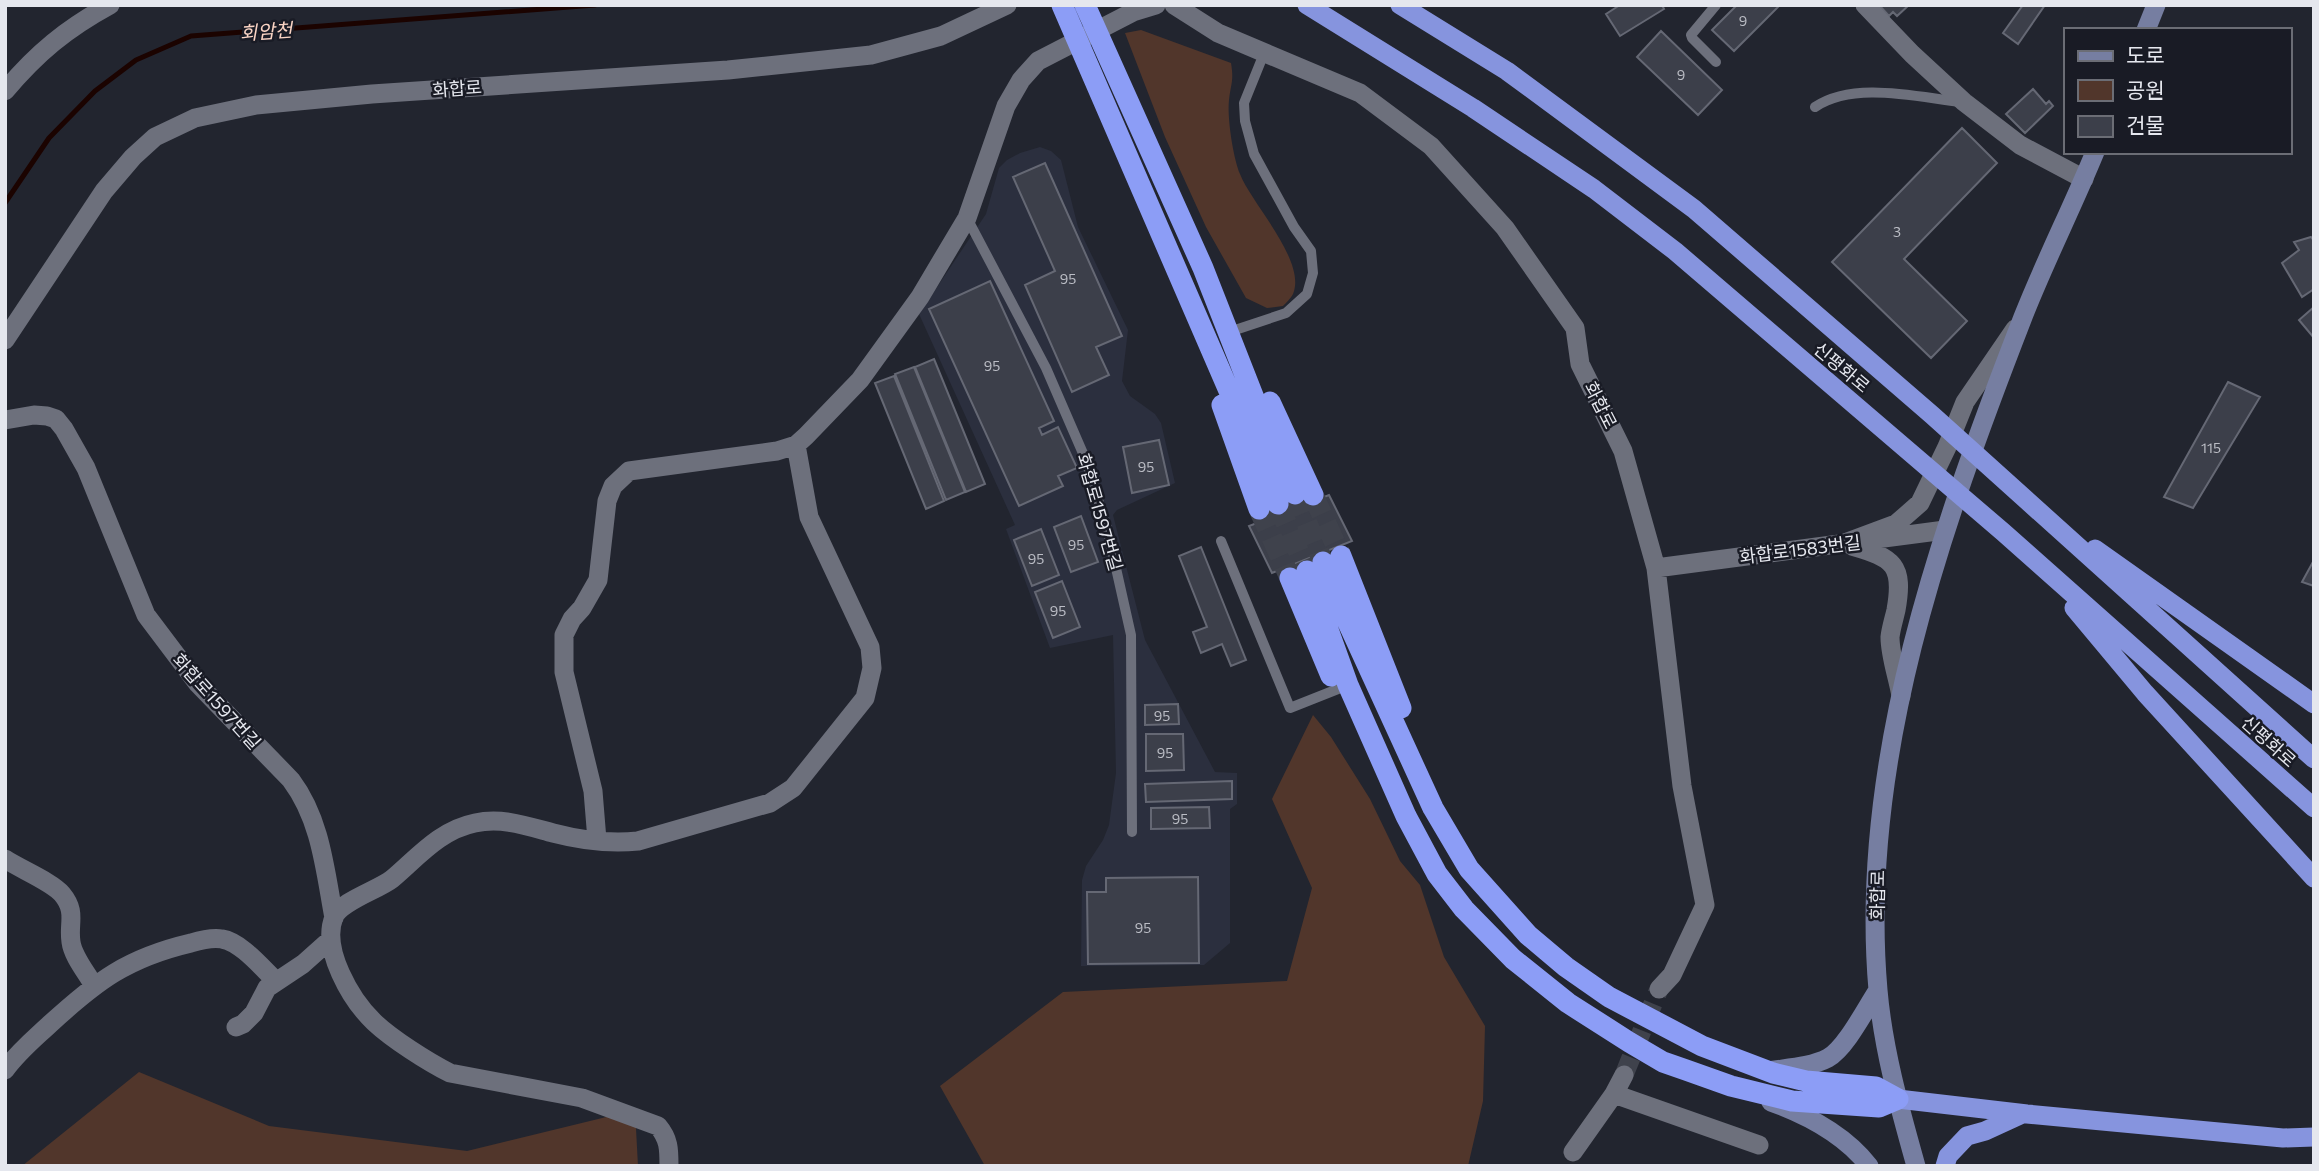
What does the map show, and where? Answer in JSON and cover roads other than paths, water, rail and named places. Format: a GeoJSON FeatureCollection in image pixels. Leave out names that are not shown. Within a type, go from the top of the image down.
{"type":"FeatureCollection","features":[{"type":"Feature","properties":{"kind":"highway"},"geometry":{"type":"LineString","coordinates":[[1062,5],[1161,231],[1286,500],[1274,449],[1236,330],[1203,268],[1085,5]]}},
{"type":"Feature","properties":{"kind":"highway","name":"신평화로"},"geometry":{"type":"LineString","coordinates":[[1307,5],[1473,107],[1594,189],[1675,251],[2003,531],[2314,808]]}},
{"type":"Feature","properties":{"kind":"highway","name":"신평화로"},"geometry":{"type":"LineString","coordinates":[[1400,5],[1507,71],[1694,209],[1932,415],[2314,759]]}},
{"type":"Feature","properties":{"kind":"highway"},"geometry":{"type":"LineString","coordinates":[[2020,495],[2314,704]]}},
{"type":"Feature","properties":{"kind":"highway"},"geometry":{"type":"LineString","coordinates":[[2031,556],[2146,693],[2314,878]]}},
{"type":"Feature","properties":{"kind":"highway"},"geometry":{"type":"LineString","coordinates":[[1898,1099],[1879,1107],[1792,1101],[1731,1086],[1663,1062],[1547,988],[1513,959],[1464,909],[1437,874],[1406,816],[1343,687],[1315,567],[1339,603],[1433,808],[1469,869],[1528,935],[1566,967],[1609,997],[1702,1046],[1767,1071],[1806,1081],[1876,1087],[1898,1099],[2022,1114],[2283,1138],[2314,1137]]}},
{"type":"Feature","properties":{"kind":"highway"},"geometry":{"type":"LineString","coordinates":[[1945,1166],[1948,1156],[1967,1136],[2022,1114]]}},
{"type":"Feature","properties":{"kind":"main road"},"geometry":{"type":"LineString","coordinates":[[2147,28],[2156,5]]}},
{"type":"Feature","properties":{"kind":"main road","name":"화합로"},"geometry":{"type":"LineString","coordinates":[[1916,1166],[1898,1099],[1878,990],[1878,836],[1886,774],[1901,699],[1945,530],[2024,316],[2094,154]]}},
{"type":"Feature","properties":{"kind":"main road"},"geometry":{"type":"LineString","coordinates":[[1767,1071],[1813,1063],[1830,1057],[1878,990]]}},
{"type":"Feature","properties":{"kind":"main road"},"geometry":{"type":"LineString","coordinates":[[1731,1086],[1787,1108],[1842,1138],[1869,1166]]}},
{"type":"Feature","properties":{"kind":"street"},"geometry":{"type":"LineString","coordinates":[[5,91],[48,45],[81,20],[110,5]]}},
{"type":"Feature","properties":{"kind":"street","name":"화합로"},"geometry":{"type":"LineString","coordinates":[[5,340],[104,191],[133,157],[155,136],[195,118],[256,105],[307,100],[728,70],[871,55],[941,36],[1007,5]]}},
{"type":"Feature","properties":{"kind":"street"},"geometry":{"type":"LineString","coordinates":[[597,840],[593,791],[564,672],[564,635],[598,580],[607,501],[613,486],[629,471],[777,452],[796,444],[860,380],[920,296],[967,218],[1006,106],[1021,80],[1038,61],[1133,12],[1156,5]]}},
{"type":"Feature","properties":{"kind":"street","name":"화합로"},"geometry":{"type":"LineString","coordinates":[[1174,5],[1219,33],[1360,93],[1431,146],[1505,228],[1575,328],[1580,365],[1623,451],[1656,568],[1682,786],[1705,905],[1672,975],[1659,989]]}},
{"type":"Feature","properties":{"kind":"street"},"geometry":{"type":"LineString","coordinates":[[1865,5],[1920,63],[1964,102],[2020,145],[2084,178]]}},
{"type":"Feature","properties":{"kind":"street"},"geometry":{"type":"LineString","coordinates":[[1844,543],[1896,524],[1920,503],[1965,402],[2024,316]]}},
{"type":"Feature","properties":{"kind":"street","name":"화합로1597번길"},"geometry":{"type":"LineString","coordinates":[[5,420],[34,415],[47,416],[56,419],[64,429],[86,468],[146,615],[198,684],[291,780],[302,795],[319,838],[334,918],[331,939],[339,971],[365,1012],[375,1023],[436,1066],[464,1076],[582,1098],[657,1126],[669,1145],[669,1166]]}},
{"type":"Feature","properties":{"kind":"street"},"geometry":{"type":"LineString","coordinates":[[334,918],[338,911],[356,899],[389,882],[437,838],[476,822],[506,821],[555,834],[616,843],[638,841],[777,799],[793,788],[864,698],[872,668],[870,647],[809,517],[796,444]]}},
{"type":"Feature","properties":{"kind":"street","name":"화합로1583번길"},"geometry":{"type":"LineString","coordinates":[[1656,568],[1945,530]]}},
{"type":"Feature","properties":{"kind":"street"},"geometry":{"type":"LineString","coordinates":[[1844,543],[1886,558],[1899,578],[1899,592],[1890,637],[1901,699]]}},
{"type":"Feature","properties":{"kind":"street"},"geometry":{"type":"LineString","coordinates":[[5,859],[62,895],[72,915],[72,945],[94,986]]}},
{"type":"Feature","properties":{"kind":"street"},"geometry":{"type":"LineString","coordinates":[[5,1070],[17,1055],[94,986],[138,958],[209,939],[232,941],[276,981]]}},
{"type":"Feature","properties":{"kind":"street"},"geometry":{"type":"LineString","coordinates":[[236,1027],[254,1013],[267,988],[303,964],[331,939]]}},
{"type":"Feature","properties":{"kind":"street"},"geometry":{"type":"LineString","coordinates":[[1573,1152],[1614,1094],[1624,1075]]}},
{"type":"Feature","properties":{"kind":"street"},"geometry":{"type":"LineString","coordinates":[[1614,1094],[1759,1145]]}},
{"type":"Feature","properties":{"kind":"lane"},"geometry":{"type":"LineString","coordinates":[[1716,5],[1691,34],[1716,62]]}},
{"type":"Feature","properties":{"kind":"lane"},"geometry":{"type":"LineString","coordinates":[[1236,330],[1286,313],[1307,294],[1313,273],[1311,251],[1294,227],[1254,154],[1245,121],[1244,103],[1265,51]]}},
{"type":"Feature","properties":{"kind":"lane"},"geometry":{"type":"LineString","coordinates":[[1815,107],[1838,95],[1864,92],[1964,102]]}},
{"type":"Feature","properties":{"kind":"lane","name":"화합로1597번길"},"geometry":{"type":"LineString","coordinates":[[967,218],[1057,394],[1085,458],[1107,527],[1131,635],[1132,832]]}},
{"type":"Feature","properties":{"kind":"lane"},"geometry":{"type":"LineString","coordinates":[[1220,541],[1290,708],[1343,687]]}},
{"type":"Feature","properties":{"kind":"waterway","name":"회암천"},"geometry":{"type":"LineString","coordinates":[[5,203],[49,138],[95,91],[136,60],[191,36],[595,5]]}},
{"type":"Feature","properties":{"kind":"tunnel"},"geometry":{"type":"LineString","coordinates":[[1295,494],[1323,562]]}},
{"type":"Feature","properties":{"kind":"tunnel"},"geometry":{"type":"LineString","coordinates":[[1313,495],[1341,556]]}},
{"type":"Feature","properties":{"kind":"tunnel"},"geometry":{"type":"LineString","coordinates":[[1278,504],[1307,571]]}},
{"type":"Feature","properties":{"kind":"tunnel"},"geometry":{"type":"LineString","coordinates":[[1259,509],[1290,578]]}},
{"type":"Feature","properties":{"kind":"tunnel"},"geometry":{"type":"LineString","coordinates":[[1624,1075],[1659,989]]}}]}
